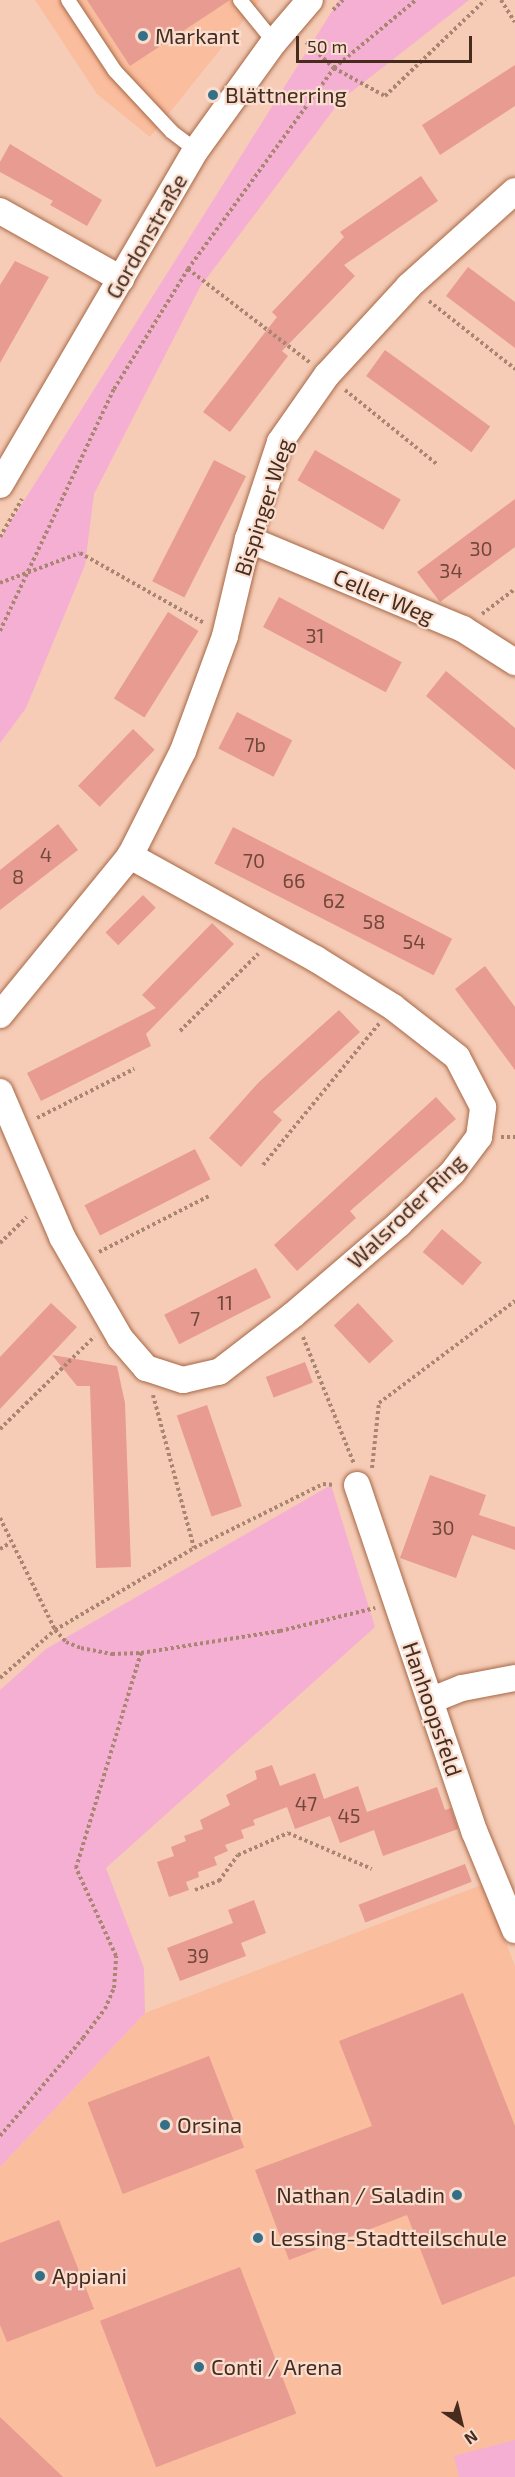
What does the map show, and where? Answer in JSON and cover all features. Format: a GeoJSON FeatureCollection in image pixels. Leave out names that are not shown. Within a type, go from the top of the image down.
{"type":"FeatureCollection","features":[{"type":"Feature","properties":{"kind":"street","name":"Gordonstraße"},"geometry":{"type":"LineString","coordinates":[[0,485],[196,150],[274,42],[319,8]]}},
{"type":"Feature","properties":{"kind":"street","name":"Bispinger Weg"},"geometry":{"type":"LineString","coordinates":[[130,856],[183,751],[225,636],[248,538],[280,442],[327,375],[410,286],[515,191]]}},
{"type":"Feature","properties":{"kind":"street"},"geometry":{"type":"LineString","coordinates":[[0,211],[121,279]]}},
{"type":"Feature","properties":{"kind":"street","name":"Celler Weg"},"geometry":{"type":"LineString","coordinates":[[248,538],[463,629],[515,662]]}},
{"type":"Feature","properties":{"kind":"street"},"geometry":{"type":"LineString","coordinates":[[0,1015],[130,856]]}},
{"type":"Feature","properties":{"kind":"street","name":"Walsroder Ring"},"geometry":{"type":"LineString","coordinates":[[130,856],[276,937],[393,1007],[457,1057],[483,1107],[479,1137],[452,1173],[399,1224],[293,1315],[219,1372],[183,1380],[146,1368]]}},
{"type":"Feature","properties":{"kind":"street"},"geometry":{"type":"LineString","coordinates":[[0,1092],[47,1202],[77,1263],[109,1322],[146,1368]]}},
{"type":"Feature","properties":{"kind":"street","name":"Hanhoopsfeld"},"geometry":{"type":"LineString","coordinates":[[357,1485],[432,1700],[475,1833],[515,1930]]}},
{"type":"Feature","properties":{"kind":"street"},"geometry":{"type":"LineString","coordinates":[[432,1700],[462,1688],[515,1678]]}},
{"type":"Feature","properties":{"kind":"lane"},"geometry":{"type":"LineString","coordinates":[[68,0],[115,71],[172,132],[196,150]]}},
{"type":"Feature","properties":{"kind":"lane"},"geometry":{"type":"LineString","coordinates":[[240,0],[274,42]]}},
{"type":"Feature","properties":{"kind":"path"},"geometry":{"type":"LineString","coordinates":[[319,8],[343,0]]}},
{"type":"Feature","properties":{"kind":"path"},"geometry":{"type":"LineString","coordinates":[[0,631],[114,389],[188,268],[334,68],[416,0]]}},
{"type":"Feature","properties":{"kind":"path"},"geometry":{"type":"LineString","coordinates":[[306,41],[334,68],[385,96],[485,0]]}},
{"type":"Feature","properties":{"kind":"path"},"geometry":{"type":"LineString","coordinates":[[501,0],[515,22]]}},
{"type":"Feature","properties":{"kind":"path"},"geometry":{"type":"LineString","coordinates":[[299,50],[313,33]]}},
{"type":"Feature","properties":{"kind":"path"},"geometry":{"type":"LineString","coordinates":[[188,268],[327,375],[438,465]]}},
{"type":"Feature","properties":{"kind":"path"},"geometry":{"type":"LineString","coordinates":[[410,286],[515,369]]}},
{"type":"Feature","properties":{"kind":"path"},"geometry":{"type":"LineString","coordinates":[[0,537],[23,497]]}},
{"type":"Feature","properties":{"kind":"path"},"geometry":{"type":"LineString","coordinates":[[0,583],[80,553],[225,636]]}},
{"type":"Feature","properties":{"kind":"path"},"geometry":{"type":"LineString","coordinates":[[463,629],[515,589]]}},
{"type":"Feature","properties":{"kind":"path"},"geometry":{"type":"LineString","coordinates":[[180,1031],[276,937]]}},
{"type":"Feature","properties":{"kind":"path"},"geometry":{"type":"LineString","coordinates":[[263,1165],[393,1007]]}},
{"type":"Feature","properties":{"kind":"path"},"geometry":{"type":"LineString","coordinates":[[15,1129],[134,1069]]}},
{"type":"Feature","properties":{"kind":"path"},"geometry":{"type":"LineString","coordinates":[[77,1263],[209,1196]]}},
{"type":"Feature","properties":{"kind":"path"},"geometry":{"type":"LineString","coordinates":[[0,1243],[47,1202]]}},
{"type":"Feature","properties":{"kind":"path"},"geometry":{"type":"LineString","coordinates":[[357,1485],[374,1465],[379,1403],[515,1301]]}},
{"type":"Feature","properties":{"kind":"path"},"geometry":{"type":"LineString","coordinates":[[293,1315],[354,1464],[357,1485]]}},
{"type":"Feature","properties":{"kind":"path"},"geometry":{"type":"LineString","coordinates":[[0,1429],[109,1322]]}},
{"type":"Feature","properties":{"kind":"path"},"geometry":{"type":"LineString","coordinates":[[146,1368],[194,1548]]}},
{"type":"Feature","properties":{"kind":"path"},"geometry":{"type":"LineString","coordinates":[[0,1677],[55,1630],[194,1548],[323,1484],[357,1485]]}},
{"type":"Feature","properties":{"kind":"path"},"geometry":{"type":"LineString","coordinates":[[0,1518],[55,1630],[66,1642],[81,1648],[112,1654],[141,1653],[280,1632],[396,1602]]}},
{"type":"Feature","properties":{"kind":"path"},"geometry":{"type":"LineString","coordinates":[[0,1549],[10,1542]]}},
{"type":"Feature","properties":{"kind":"path"},"geometry":{"type":"LineString","coordinates":[[0,2136],[105,2009],[116,1982],[116,1956],[76,1868],[141,1653]]}},
{"type":"Feature","properties":{"kind":"path"},"geometry":{"type":"LineString","coordinates":[[195,1890],[219,1881],[238,1855],[288,1833],[372,1869]]}},
{"type":"Feature","properties":{"kind":"shaded area"},"geometry":{"type":"Polygon","coordinates":[[[35,0],[260,0],[150,137],[97,94],[35,0]]]}},
{"type":"Feature","properties":{"kind":"shaded area"},"geometry":{"type":"Polygon","coordinates":[[[339,0],[469,0],[341,100],[200,287],[94,494],[85,565],[26,708],[0,743],[0,539],[339,0]]]}},
{"type":"Feature","properties":{"kind":"shaded area"},"geometry":{"type":"Polygon","coordinates":[[[331,1485],[375,1627],[106,1868],[144,1968],[145,2013],[0,2167],[0,1690],[46,1649],[331,1485]]]}},
{"type":"Feature","properties":{"kind":"shaded area","name":"Lessing-Stadtteilschule"},"geometry":{"type":"Polygon","coordinates":[[[484,1884],[515,1966],[515,2477],[0,2477],[0,2167],[145,2013],[484,1884]]]}},
{"type":"Feature","properties":{"kind":"shaded area"},"geometry":{"type":"Polygon","coordinates":[[[515,2440],[515,2477],[459,2477],[454,2456],[515,2440]]]}},
{"type":"Feature","properties":{"kind":"building","name":"Markant"},"geometry":{"type":"Polygon","coordinates":[[[87,0],[230,0],[130,66],[87,0]]]}},
{"type":"Feature","properties":{"kind":"building"},"geometry":{"type":"Polygon","coordinates":[[[515,65],[515,106],[440,155],[422,125],[515,65]]]}},
{"type":"Feature","properties":{"kind":"building"},"geometry":{"type":"Polygon","coordinates":[[[10,144],[102,200],[87,226],[50,205],[53,201],[0,172],[0,162],[10,144]]]}},
{"type":"Feature","properties":{"kind":"building"},"geometry":{"type":"Polygon","coordinates":[[[421,176],[438,201],[344,265],[355,276],[282,351],[288,356],[230,432],[203,412],[277,317],[272,312],[344,237],[340,232],[421,176]]]}},
{"type":"Feature","properties":{"kind":"building"},"geometry":{"type":"Polygon","coordinates":[[[15,261],[49,277],[0,363],[0,285],[15,261]]]}},
{"type":"Feature","properties":{"kind":"building"},"geometry":{"type":"Polygon","coordinates":[[[468,267],[515,302],[515,348],[446,296],[468,267]]]}},
{"type":"Feature","properties":{"kind":"building"},"geometry":{"type":"Polygon","coordinates":[[[385,350],[490,426],[471,452],[366,376],[385,350]]]}},
{"type":"Feature","properties":{"kind":"building"},"geometry":{"type":"Polygon","coordinates":[[[315,450],[401,500],[383,530],[298,480],[315,450]]]}},
{"type":"Feature","properties":{"kind":"building"},"geometry":{"type":"Polygon","coordinates":[[[214,460],[246,476],[184,598],[152,581],[214,460]]]}},
{"type":"Feature","properties":{"kind":"building"},"geometry":{"type":"Polygon","coordinates":[[[515,499],[515,547],[440,602],[417,572],[515,499]]]}},
{"type":"Feature","properties":{"kind":"building"},"geometry":{"type":"Polygon","coordinates":[[[279,597],[402,662],[386,692],[263,627],[279,597]]]}},
{"type":"Feature","properties":{"kind":"building"},"geometry":{"type":"Polygon","coordinates":[[[168,612],[199,631],[144,718],[114,699],[168,612]]]}},
{"type":"Feature","properties":{"kind":"building"},"geometry":{"type":"Polygon","coordinates":[[[446,671],[515,728],[515,770],[426,696],[446,671]]]}},
{"type":"Feature","properties":{"kind":"building"},"geometry":{"type":"Polygon","coordinates":[[[237,712],[292,740],[274,777],[218,749],[237,712]]]}},
{"type":"Feature","properties":{"kind":"building"},"geometry":{"type":"Polygon","coordinates":[[[133,729],[155,750],[100,807],[78,786],[133,729]]]}},
{"type":"Feature","properties":{"kind":"building"},"geometry":{"type":"Polygon","coordinates":[[[58,824],[78,850],[0,910],[0,870],[58,824]]]}},
{"type":"Feature","properties":{"kind":"building"},"geometry":{"type":"Polygon","coordinates":[[[233,827],[452,939],[434,975],[214,864],[233,827]]]}},
{"type":"Feature","properties":{"kind":"building"},"geometry":{"type":"Polygon","coordinates":[[[143,895],[156,908],[118,945],[106,932],[143,895]]]}},
{"type":"Feature","properties":{"kind":"building"},"geometry":{"type":"Polygon","coordinates":[[[212,923],[234,944],[146,1034],[151,1046],[41,1101],[27,1073],[156,1008],[142,995],[212,923]]]}},
{"type":"Feature","properties":{"kind":"building"},"geometry":{"type":"Polygon","coordinates":[[[485,966],[515,1007],[515,1070],[455,989],[485,966]]]}},
{"type":"Feature","properties":{"kind":"building"},"geometry":{"type":"Polygon","coordinates":[[[339,1010],[360,1032],[273,1112],[282,1120],[241,1167],[209,1138],[259,1082],[339,1010]]]}},
{"type":"Feature","properties":{"kind":"building"},"geometry":{"type":"Polygon","coordinates":[[[436,1097],[456,1119],[350,1211],[356,1218],[297,1271],[274,1245],[436,1097]]]}},
{"type":"Feature","properties":{"kind":"building"},"geometry":{"type":"Polygon","coordinates":[[[195,1149],[210,1179],[100,1236],[85,1205],[195,1149]]]}},
{"type":"Feature","properties":{"kind":"building"},"geometry":{"type":"Polygon","coordinates":[[[442,1229],[482,1262],[463,1285],[423,1252],[442,1229]]]}},
{"type":"Feature","properties":{"kind":"building"},"geometry":{"type":"Polygon","coordinates":[[[256,1268],[271,1297],[179,1344],[164,1315],[256,1268]]]}},
{"type":"Feature","properties":{"kind":"building"},"geometry":{"type":"Polygon","coordinates":[[[51,1303],[77,1327],[0,1409],[0,1357],[51,1303]]]}},
{"type":"Feature","properties":{"kind":"building"},"geometry":{"type":"Polygon","coordinates":[[[358,1303],[393,1341],[369,1364],[334,1326],[358,1303]]]}},
{"type":"Feature","properties":{"kind":"building"},"geometry":{"type":"Polygon","coordinates":[[[52,1355],[117,1366],[125,1403],[131,1567],[96,1568],[90,1386],[77,1386],[52,1355]]]}},
{"type":"Feature","properties":{"kind":"building"},"geometry":{"type":"Polygon","coordinates":[[[305,1362],[313,1383],[274,1398],[266,1377],[305,1362]]]}},
{"type":"Feature","properties":{"kind":"building"},"geometry":{"type":"Polygon","coordinates":[[[207,1405],[242,1506],[212,1517],[177,1415],[207,1405]]]}},
{"type":"Feature","properties":{"kind":"building"},"geometry":{"type":"Polygon","coordinates":[[[430,1475],[486,1495],[479,1515],[515,1527],[515,1550],[472,1535],[456,1578],[400,1558],[430,1475]]]}},
{"type":"Feature","properties":{"kind":"building"},"geometry":{"type":"Polygon","coordinates":[[[272,1765],[280,1786],[315,1773],[324,1799],[358,1786],[367,1812],[437,1787],[445,1810],[451,1808],[458,1829],[383,1856],[374,1830],[340,1843],[330,1816],[295,1829],[287,1807],[253,1820],[255,1825],[241,1830],[244,1838],[225,1845],[228,1851],[214,1857],[217,1865],[198,1872],[199,1877],[186,1882],[189,1890],[169,1897],[157,1862],[174,1856],[171,1847],[186,1841],[184,1836],[203,1829],[200,1820],[230,1805],[226,1795],[257,1779],[255,1771],[272,1765]]]}},
{"type":"Feature","properties":{"kind":"building"},"geometry":{"type":"Polygon","coordinates":[[[465,1864],[472,1882],[365,1923],[359,1905],[465,1864]]]}},
{"type":"Feature","properties":{"kind":"building"},"geometry":{"type":"Polygon","coordinates":[[[254,1900],[266,1933],[241,1943],[246,1956],[180,1981],[167,1948],[233,1923],[228,1910],[254,1900]]]}},
{"type":"Feature","properties":{"kind":"building","name":"Nathan / Saladin"},"geometry":{"type":"Polygon","coordinates":[[[463,1993],[515,2126],[515,2276],[442,2305],[407,2215],[289,2260],[255,2170],[372,2126],[339,2041],[463,1993]]]}},
{"type":"Feature","properties":{"kind":"building","name":"Orsina"},"geometry":{"type":"Polygon","coordinates":[[[209,2056],[244,2147],[123,2194],[88,2103],[209,2056]]]}},
{"type":"Feature","properties":{"kind":"building","name":"Appiani"},"geometry":{"type":"Polygon","coordinates":[[[59,2220],[94,2309],[7,2342],[0,2325],[0,2243],[59,2220]]]}},
{"type":"Feature","properties":{"kind":"building","name":"Conti / Arena"},"geometry":{"type":"Polygon","coordinates":[[[240,2267],[296,2414],[156,2467],[100,2321],[240,2267]]]}},
{"type":"Feature","properties":{"kind":"building"},"geometry":{"type":"Polygon","coordinates":[[[0,2417],[63,2477],[0,2477],[0,2417]]]}},
{"type":"Feature","properties":{"kind":"place","name":"Markant"},"geometry":{"type":"Point","coordinates":[143,36]}},
{"type":"Feature","properties":{"kind":"place","name":"Blättnerring"},"geometry":{"type":"Point","coordinates":[213,95]}},
{"type":"Feature","properties":{"kind":"place","name":"Orsina"},"geometry":{"type":"Point","coordinates":[165,2125]}},
{"type":"Feature","properties":{"kind":"place","name":"Nathan / Saladin"},"geometry":{"type":"Point","coordinates":[457,2195]}},
{"type":"Feature","properties":{"kind":"place","name":"Lessing-Stadtteilschule"},"geometry":{"type":"Point","coordinates":[258,2238]}},
{"type":"Feature","properties":{"kind":"place","name":"Appiani"},"geometry":{"type":"Point","coordinates":[40,2276]}},
{"type":"Feature","properties":{"kind":"place","name":"Conti / Arena"},"geometry":{"type":"Point","coordinates":[199,2367]}}]}
